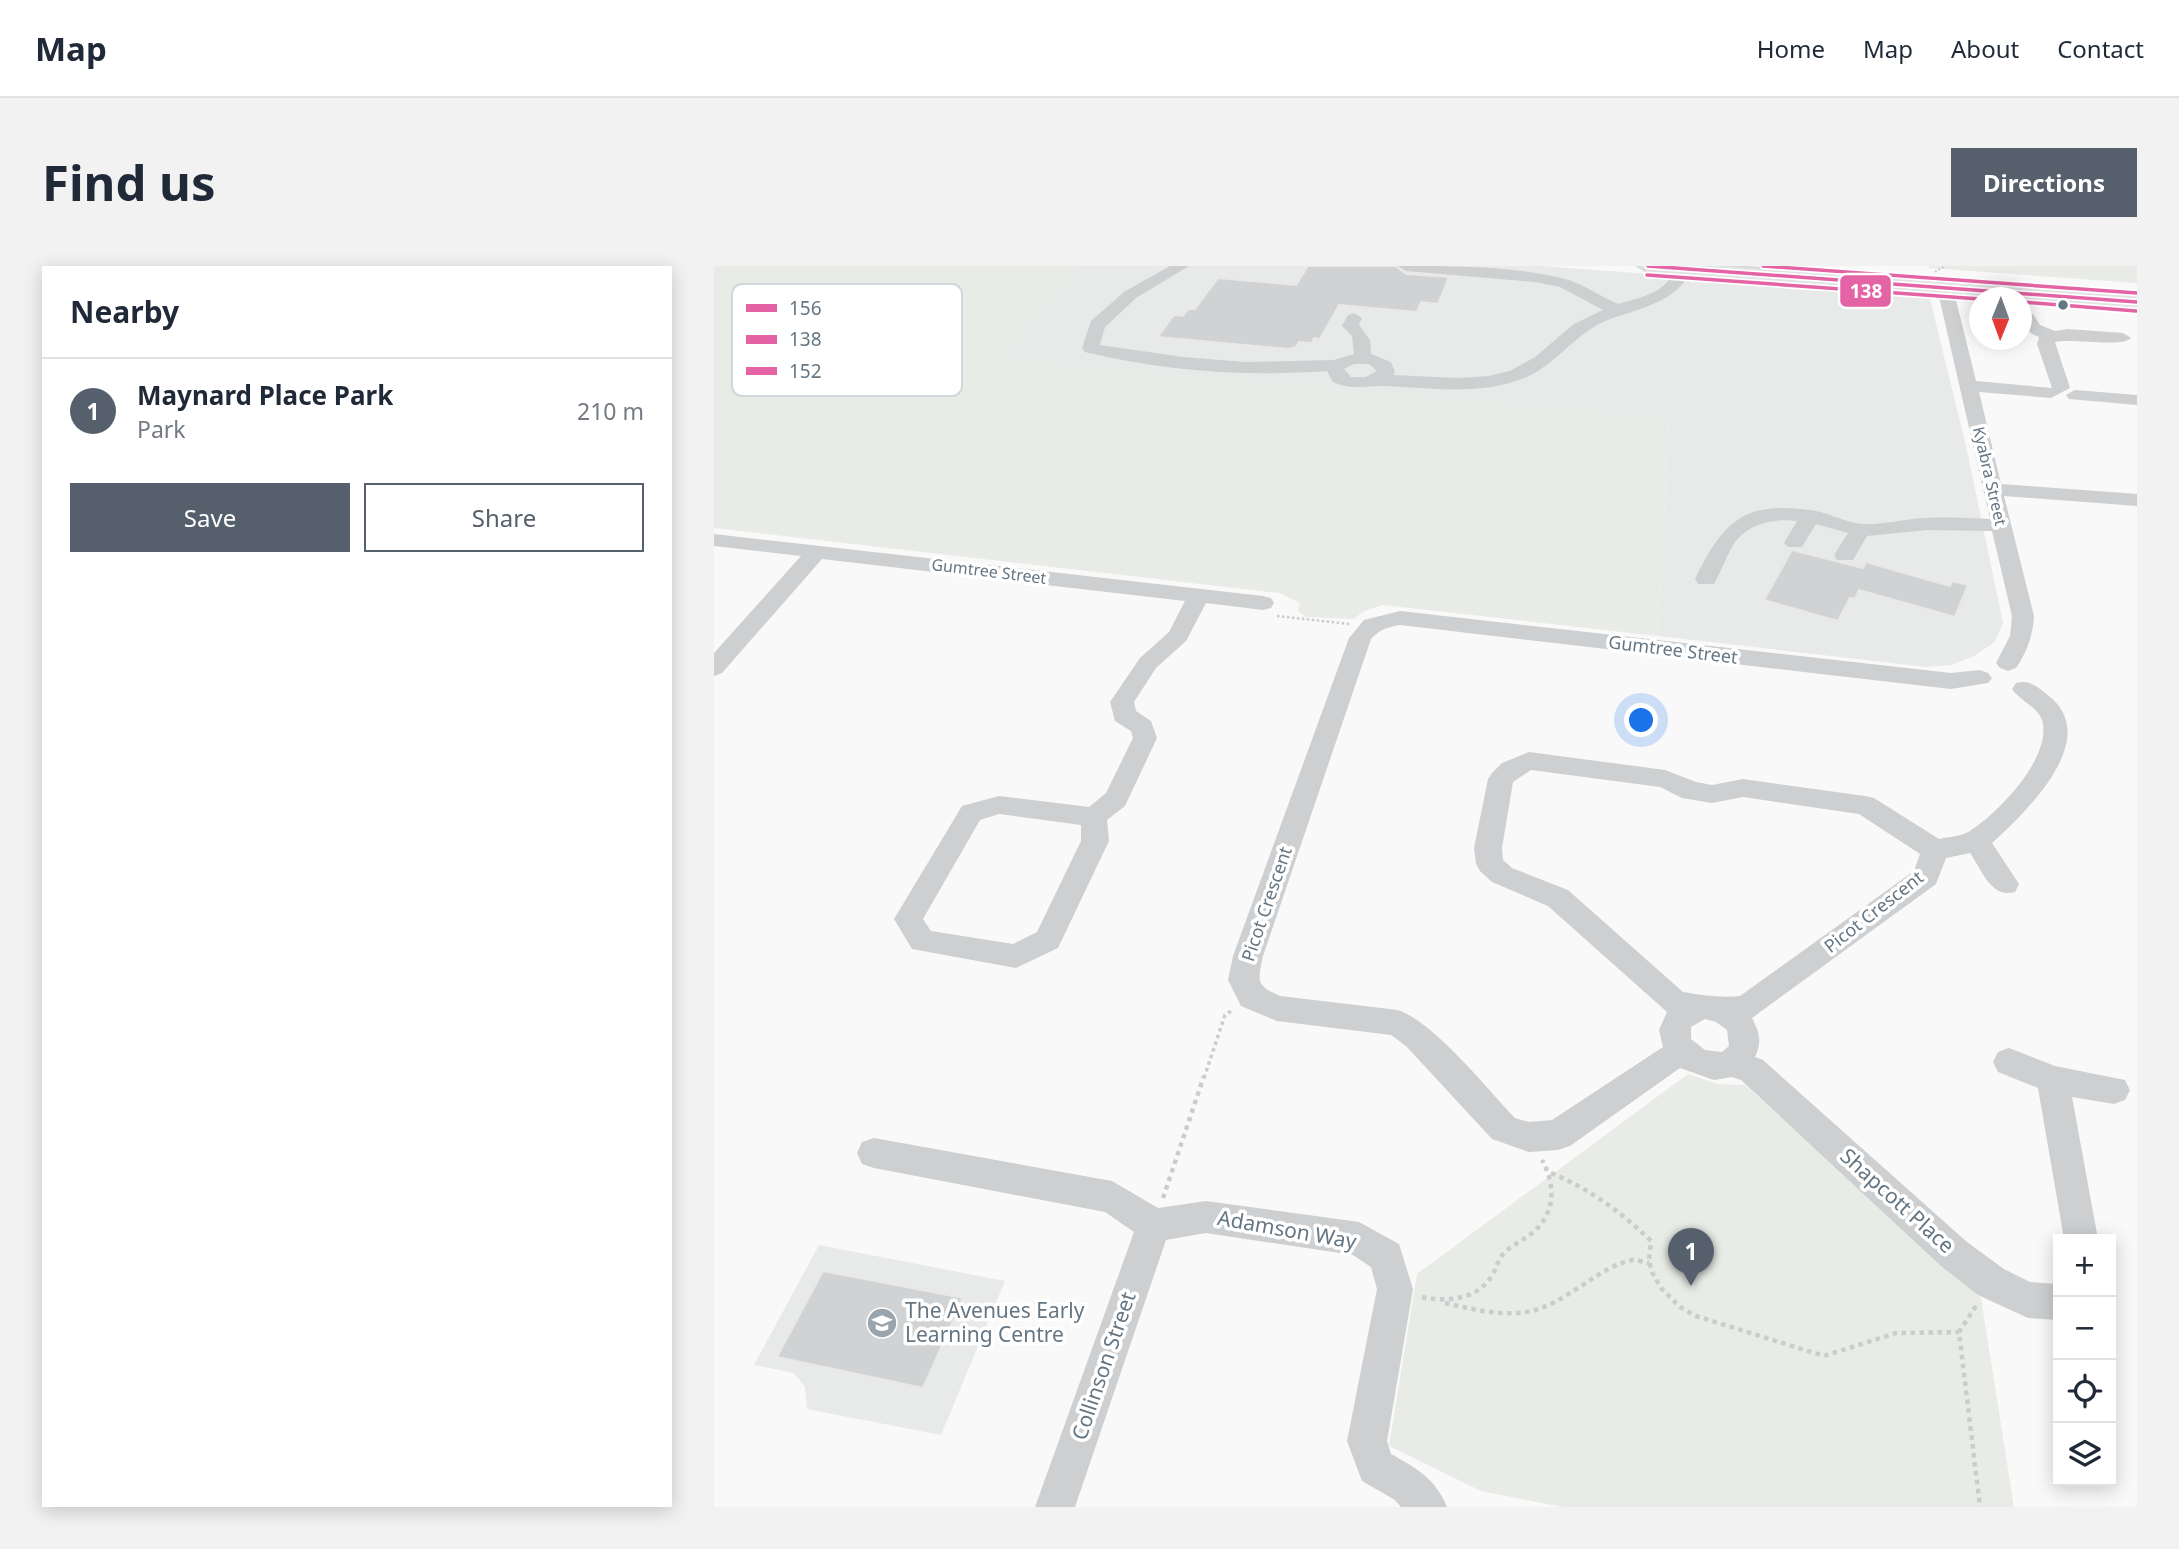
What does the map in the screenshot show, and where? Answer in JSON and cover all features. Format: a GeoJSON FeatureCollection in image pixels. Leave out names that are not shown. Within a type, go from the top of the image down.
{"type":"FeatureCollection","features":[{"type":"Feature","properties":{"kind":"main road"},"geometry":{"type":"LineString","coordinates":[[1648,266],[2137,302]]}},
{"type":"Feature","properties":{"kind":"main road"},"geometry":{"type":"LineString","coordinates":[[1807,266],[2137,292]]}},
{"type":"Feature","properties":{"kind":"street"},"geometry":{"type":"LineString","coordinates":[[1181,266],[1130,295],[1097,325],[1091,348],[1202,365],[1300,369],[1336,369],[1362,358],[1378,361],[1382,374]]}},
{"type":"Feature","properties":{"kind":"street"},"geometry":{"type":"LineString","coordinates":[[1406,266],[1535,277],[1564,284],[1616,310]]}},
{"type":"Feature","properties":{"kind":"street"},"geometry":{"type":"LineString","coordinates":[[1336,369],[1350,383],[1382,374],[1453,384],[1478,383],[1527,371],[1543,362],[1571,334],[1616,310],[1675,288],[1682,279],[1684,267]]}},
{"type":"Feature","properties":{"kind":"street","name":"Kyabra Street"},"geometry":{"type":"LineString","coordinates":[[1945,288],[2023,616],[2021,636],[2008,663],[1996,661],[1983,664],[1979,671],[2001,687]]}},
{"type":"Feature","properties":{"kind":"street"},"geometry":{"type":"LineString","coordinates":[[1354,318],[1350,326],[1360,333],[1364,345],[1362,358]]}},
{"type":"Feature","properties":{"kind":"street"},"geometry":{"type":"LineString","coordinates":[[2032,326],[2051,336]]}},
{"type":"Feature","properties":{"kind":"street"},"geometry":{"type":"LineString","coordinates":[[2062,392],[2045,341],[2051,336],[2068,334],[2123,339]]}},
{"type":"Feature","properties":{"kind":"street"},"geometry":{"type":"LineString","coordinates":[[1968,386],[2137,400]]}},
{"type":"Feature","properties":{"kind":"street"},"geometry":{"type":"LineString","coordinates":[[1992,489],[2137,500]]}},
{"type":"Feature","properties":{"kind":"street"},"geometry":{"type":"LineString","coordinates":[[1706,579],[1727,538],[1744,525],[1774,513],[1810,516],[1860,530],[1927,524],[2001,524]]}},
{"type":"Feature","properties":{"kind":"street"},"geometry":{"type":"LineString","coordinates":[[1795,543],[1810,516]]}},
{"type":"Feature","properties":{"kind":"street"},"geometry":{"type":"LineString","coordinates":[[1846,555],[1860,530]]}},
{"type":"Feature","properties":{"kind":"street","name":"Gumtree Street"},"geometry":{"type":"LineString","coordinates":[[714,540],[1199,596],[1269,609]]}},
{"type":"Feature","properties":{"kind":"street"},"geometry":{"type":"LineString","coordinates":[[714,667],[817,551]]}},
{"type":"Feature","properties":{"kind":"street"},"geometry":{"type":"LineString","coordinates":[[1094,817],[1095,841],[1048,940],[1016,956],[922,941],[908,919],[971,813],[999,805],[1094,817],[1116,799],[1145,738],[1142,727],[1124,715],[1122,702],[1148,663],[1178,636],[1199,596]]}},
{"type":"Feature","properties":{"kind":"street","name":"Gumtree Street"},"geometry":{"type":"LineString","coordinates":[[1367,627],[1400,618],[2001,687]]}},
{"type":"Feature","properties":{"kind":"street","name":"Picot Crescent"},"geometry":{"type":"LineString","coordinates":[[1252,997],[1243,980],[1248,956],[1360,638],[1367,627]]}},
{"type":"Feature","properties":{"kind":"street"},"geometry":{"type":"LineString","coordinates":[[2001,687],[2048,708],[2055,723],[2053,742],[2044,769],[2022,800],[1977,841],[2005,884]]}},
{"type":"Feature","properties":{"kind":"street"},"geometry":{"type":"LineString","coordinates":[[1252,997],[1277,1009],[1398,1023],[1417,1037],[1504,1129],[1529,1137],[1558,1135],[1681,1031],[1715,1007],[1740,1038],[1711,1066],[1681,1031],[1558,898],[1502,875],[1490,864],[1488,848],[1501,779],[1511,769],[1529,761],[1665,779],[1691,791],[1712,794],[1743,788],[1865,804],[1935,850]]}},
{"type":"Feature","properties":{"kind":"street","name":"Picot Crescent"},"geometry":{"type":"LineString","coordinates":[[1740,1038],[1926,877],[1935,850],[1977,841]]}},
{"type":"Feature","properties":{"kind":"street","name":"Shapcott Place"},"geometry":{"type":"LineString","coordinates":[[1740,1038],[1954,1254],[1991,1282],[2028,1300],[2053,1302]]}},
{"type":"Feature","properties":{"kind":"street"},"geometry":{"type":"LineString","coordinates":[[2009,1062],[2053,1080],[2114,1090]]}},
{"type":"Feature","properties":{"kind":"street"},"geometry":{"type":"LineString","coordinates":[[2053,1080],[2080,1234]]}},
{"type":"Feature","properties":{"kind":"street"},"geometry":{"type":"LineString","coordinates":[[874,1153],[1112,1197],[1154,1225]]}},
{"type":"Feature","properties":{"kind":"street","name":"Adamson Way"},"geometry":{"type":"LineString","coordinates":[[1154,1225],[1206,1217],[1359,1239],[1386,1256],[1395,1289],[1367,1441],[1376,1467],[1409,1486],[1427,1507]]}},
{"type":"Feature","properties":{"kind":"street","name":"Collinson Street"},"geometry":{"type":"LineString","coordinates":[[1055,1507],[1154,1225]]}},
{"type":"Feature","properties":{"kind":"path"},"geometry":{"type":"LineString","coordinates":[[1269,609],[1367,627]]}},
{"type":"Feature","properties":{"kind":"path"},"geometry":{"type":"LineString","coordinates":[[1154,1225],[1225,1015],[1252,997]]}},
{"type":"Feature","properties":{"kind":"path"},"geometry":{"type":"LineString","coordinates":[[1441,1302],[1469,1297],[1492,1278],[1501,1256],[1535,1230],[1553,1205],[1551,1173],[1529,1137]]}},
{"type":"Feature","properties":{"kind":"path"},"geometry":{"type":"LineString","coordinates":[[1551,1173],[1577,1183],[1632,1222],[1651,1241],[1649,1263],[1668,1297],[1681,1310],[1824,1356],[1835,1355],[1888,1335],[1915,1330],[1959,1332]]}},
{"type":"Feature","properties":{"kind":"path"},"geometry":{"type":"LineString","coordinates":[[1395,1289],[1491,1313],[1527,1312],[1569,1296],[1598,1276],[1634,1260],[1649,1263]]}},
{"type":"Feature","properties":{"kind":"path"},"geometry":{"type":"LineString","coordinates":[[1980,1507],[1959,1332],[1991,1282]]}},
{"type":"Feature","properties":{"kind":"shaded area"},"geometry":{"type":"Polygon","coordinates":[[[714,266],[1078,266],[1001,359],[1669,419],[1658,636],[1383,605],[1364,611],[1354,619],[1306,617],[1298,611],[1300,603],[1279,593],[714,528],[714,266]]]}},
{"type":"Feature","properties":{"kind":"shaded area"},"geometry":{"type":"Polygon","coordinates":[[[1078,266],[1542,266],[1929,295],[1966,446],[2003,623],[1995,642],[1974,656],[1951,665],[1926,667],[1658,636],[1669,420],[1001,359],[1078,266]]]}},
{"type":"Feature","properties":{"kind":"shaded area"},"geometry":{"type":"Polygon","coordinates":[[[2137,266],[2137,283],[1929,268],[2137,266]]]}},
{"type":"Feature","properties":{"kind":"shaded area"},"geometry":{"type":"Polygon","coordinates":[[[1688,1074],[1717,1084],[1745,1085],[1981,1298],[2014,1507],[1562,1507],[1481,1491],[1389,1446],[1417,1274],[1688,1074]]]}},
{"type":"Feature","properties":{"kind":"shaded area","name":"The Avenues Early Learning Centre"},"geometry":{"type":"Polygon","coordinates":[[[819,1245],[1005,1281],[941,1435],[807,1409],[805,1387],[794,1373],[754,1365],[819,1245]]]}},
{"type":"Feature","properties":{"kind":"building"},"geometry":{"type":"Polygon","coordinates":[[[1308,266],[1396,266],[1406,274],[1449,277],[1438,304],[1421,302],[1417,312],[1339,305],[1320,339],[1314,338],[1312,343],[1299,342],[1296,347],[1288,349],[1158,337],[1174,315],[1183,316],[1188,309],[1195,309],[1218,278],[1296,285],[1308,266]]]}},
{"type":"Feature","properties":{"kind":"building"},"geometry":{"type":"Polygon","coordinates":[[[1792,550],[1863,568],[1866,562],[1950,586],[1952,581],[1968,585],[1955,617],[1859,590],[1855,599],[1850,598],[1838,621],[1764,600],[1792,550]]]}},
{"type":"Feature","properties":{"kind":"building"},"geometry":{"type":"Polygon","coordinates":[[[823,1271],[963,1298],[923,1388],[777,1357],[823,1271]]]}},
{"type":"Feature","properties":{"kind":"transit line","name":"156"},"geometry":{"type":"LineString","coordinates":[[1648,266],[2137,302]]}},
{"type":"Feature","properties":{"kind":"transit line","name":"152"},"geometry":{"type":"LineString","coordinates":[[1763,266],[2137,293]]}},
{"type":"Feature","properties":{"kind":"transit line","name":"138"},"geometry":{"type":"LineString","coordinates":[[1647,275],[1969,298]]}},
{"type":"Feature","properties":{"kind":"transit line","name":"138"},"geometry":{"type":"LineString","coordinates":[[2032,303],[2136,311]]}},
{"type":"Feature","properties":{"kind":"place","name":"Maynard Place Park"},"geometry":{"type":"Point","coordinates":[1691,1286]}},
{"type":"Feature","properties":{"kind":"place","name":"The Avenues Early Learning Centre"},"geometry":{"type":"Point","coordinates":[882,1323]}}]}
